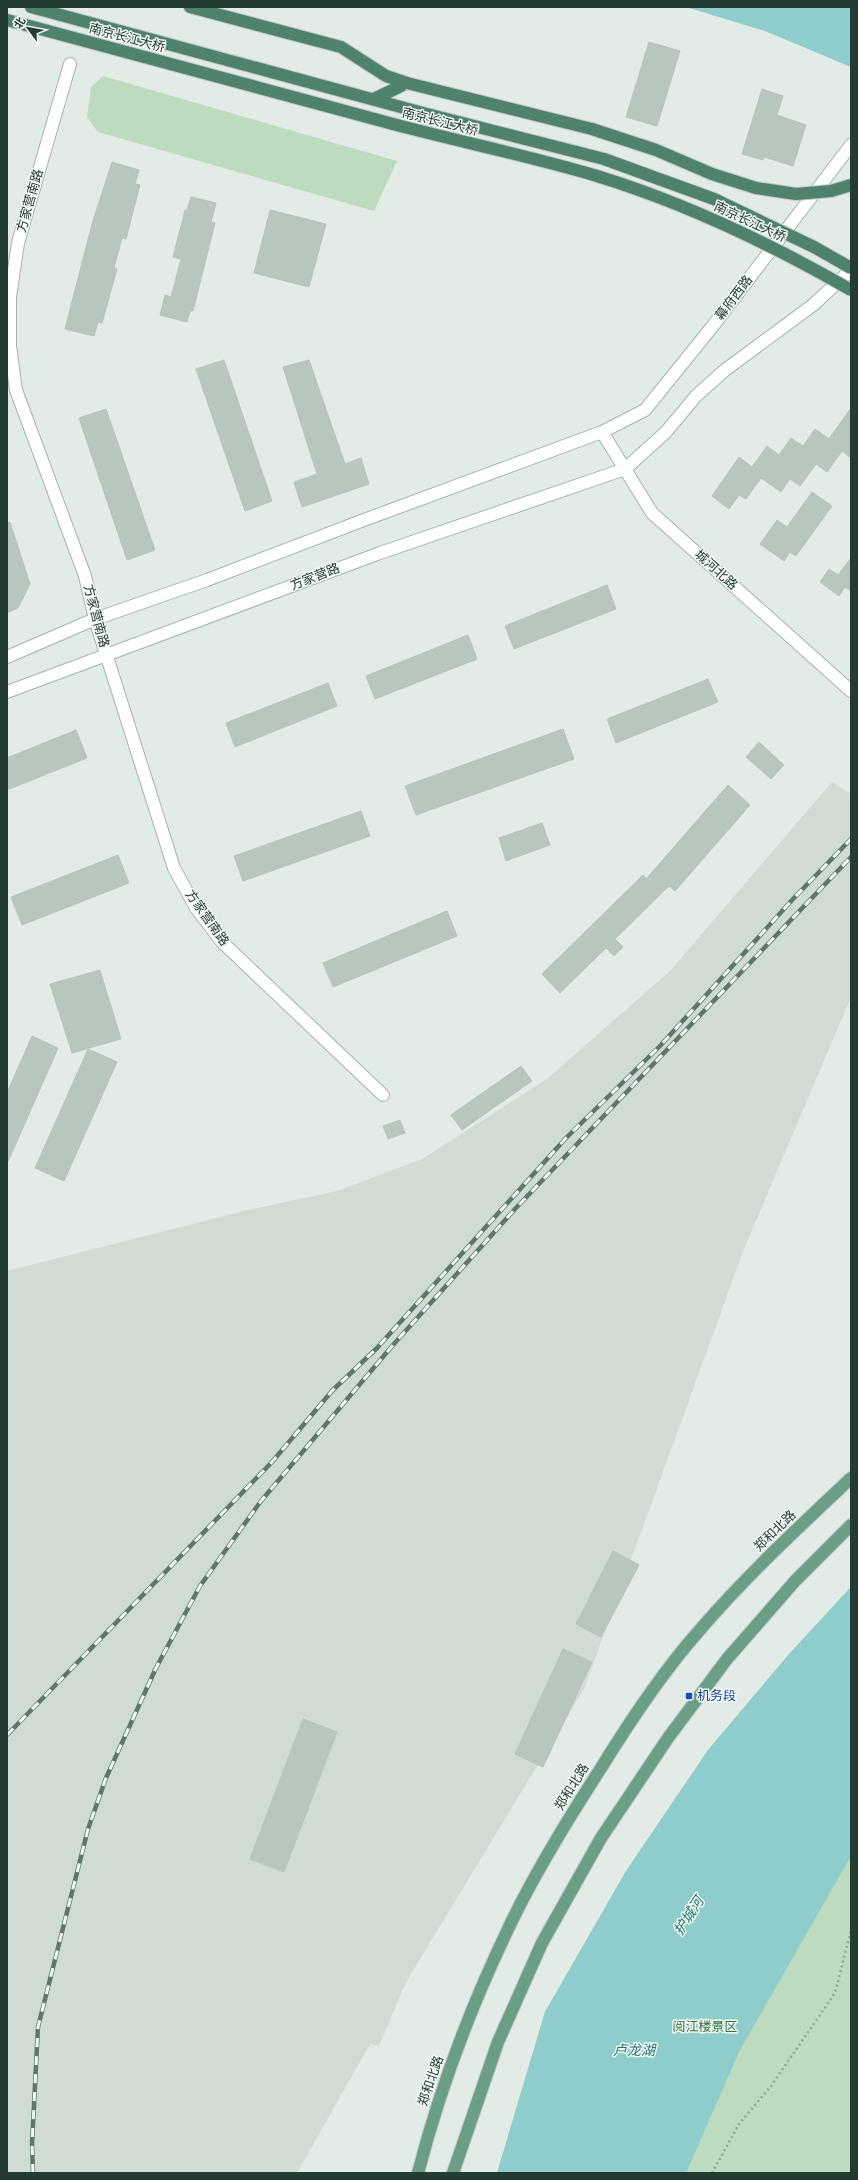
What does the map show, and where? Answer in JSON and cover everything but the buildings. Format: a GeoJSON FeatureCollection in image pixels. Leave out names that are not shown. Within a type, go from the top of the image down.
{"type":"FeatureCollection","features":[{"type":"Feature","properties":{"kind":"highway","name":"南京长江大桥"},"geometry":{"type":"LineString","coordinates":[[31,7],[604,159],[714,199],[814,247],[851,269]]}},
{"type":"Feature","properties":{"kind":"highway"},"geometry":{"type":"LineString","coordinates":[[190,7],[341,47],[386,76],[407,83],[592,129],[656,150],[712,174],[756,188],[796,194],[832,191],[851,185]]}},
{"type":"Feature","properties":{"kind":"highway","name":"南京长江大桥"},"geometry":{"type":"LineString","coordinates":[[7,20],[394,124],[597,176],[706,217],[804,263],[851,290]]}},
{"type":"Feature","properties":{"kind":"highway"},"geometry":{"type":"LineString","coordinates":[[374,99],[407,83]]}},
{"type":"Feature","properties":{"kind":"main road","name":"方家营南路"},"geometry":{"type":"LineString","coordinates":[[70,64],[18,243],[10,297],[10,346],[16,390],[85,576],[95,619],[174,868],[196,908],[222,942],[383,1095]]}},
{"type":"Feature","properties":{"kind":"main road","name":"幕府西路"},"geometry":{"type":"LineString","coordinates":[[602,432],[645,410],[712,327],[851,145]]}},
{"type":"Feature","properties":{"kind":"main road"},"geometry":{"type":"LineString","coordinates":[[625,469],[666,432],[696,396],[719,375],[813,305],[851,269]]}},
{"type":"Feature","properties":{"kind":"main road"},"geometry":{"type":"LineString","coordinates":[[7,657],[95,619],[207,580],[558,447],[602,432]]}},
{"type":"Feature","properties":{"kind":"main road","name":"城河北路"},"geometry":{"type":"LineString","coordinates":[[602,432],[652,513],[851,691]]}},
{"type":"Feature","properties":{"kind":"main road","name":"方家营路"},"geometry":{"type":"LineString","coordinates":[[7,692],[380,553],[625,469]]}},
{"type":"Feature","properties":{"kind":"main road","name":"郑和北路"},"geometry":{"type":"LineString","coordinates":[[418,2173],[432,2120],[465,2027],[509,1926],[570,1815],[635,1713],[697,1633],[769,1556],[851,1478]]}},
{"type":"Feature","properties":{"kind":"main road"},"geometry":{"type":"LineString","coordinates":[[453,2173],[498,2042],[542,1943],[600,1838],[668,1738],[726,1659],[795,1581],[851,1525]]}},
{"type":"Feature","properties":{"kind":"path"},"geometry":{"type":"LineString","coordinates":[[712,2173],[739,2124],[771,2086],[835,1993],[851,1930]]}},
{"type":"Feature","properties":{"kind":"shaded area"},"geometry":{"type":"Polygon","coordinates":[[[832,782],[851,794],[851,997],[744,1249],[584,1689],[406,1982],[379,2046],[370,2044],[297,2173],[7,2173],[7,1271],[248,1210],[337,1191],[422,1159],[547,1079],[671,970],[832,782]]]}},
{"type":"Feature","properties":{"kind":"green space"},"geometry":{"type":"Polygon","coordinates":[[[103,76],[397,161],[374,211],[98,132],[87,117],[91,87],[103,76]]]}},
{"type":"Feature","properties":{"kind":"green space","name":"卢龙湖"},"geometry":{"type":"Polygon","coordinates":[[[851,1587],[851,2173],[497,2173],[545,2012],[626,1871],[708,1750],[790,1653],[851,1587]]]}},
{"type":"Feature","properties":{"kind":"water"},"geometry":{"type":"Polygon","coordinates":[[[686,7],[851,7],[851,67],[765,31],[686,7]]]}},
{"type":"Feature","properties":{"kind":"water","name":"卢龙湖"},"geometry":{"type":"Polygon","coordinates":[[[851,1587],[851,1856],[739,2052],[686,2173],[497,2173],[545,2012],[626,1871],[708,1750],[790,1653],[851,1587]]]}},
{"type":"Feature","properties":{"kind":"railway"},"geometry":{"type":"LineString","coordinates":[[7,1735],[272,1462],[332,1391],[377,1348],[566,1138],[660,1046],[793,899],[851,839]]}},
{"type":"Feature","properties":{"kind":"railway"},"geometry":{"type":"LineString","coordinates":[[33,2173],[32,2144],[38,2027],[88,1829],[106,1778],[156,1668],[200,1586],[261,1501],[393,1345],[515,1209],[851,857]]}},
{"type":"Feature","properties":{"kind":"place","name":"机务段"},"geometry":{"type":"Point","coordinates":[689,1696]}},
{"type":"Feature","properties":{"kind":"water label","name":"护城河"},"geometry":{"type":"Point","coordinates":[689,1916]}},
{"type":"Feature","properties":{"kind":"park label","name":"阅江楼景区"},"geometry":{"type":"Point","coordinates":[705,2027]}}]}
